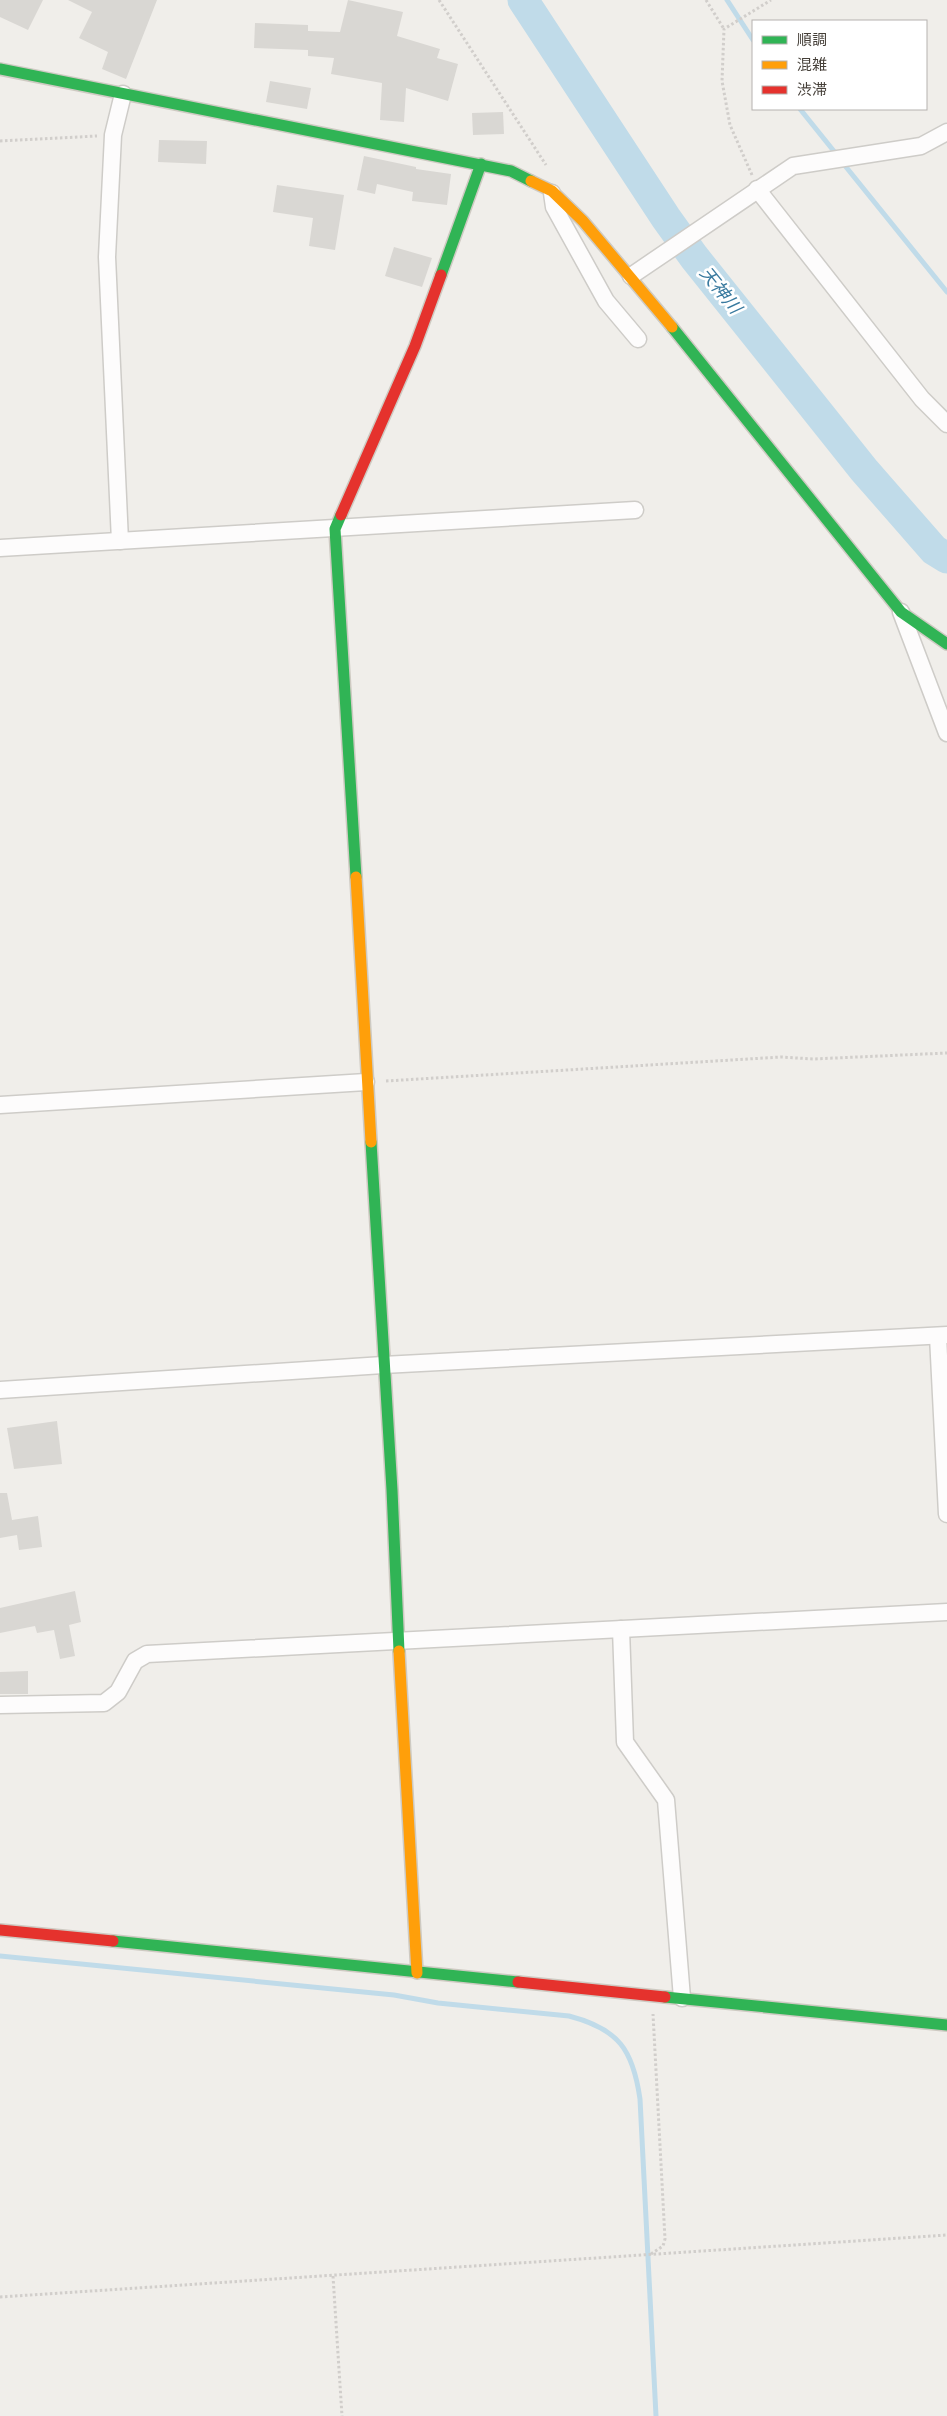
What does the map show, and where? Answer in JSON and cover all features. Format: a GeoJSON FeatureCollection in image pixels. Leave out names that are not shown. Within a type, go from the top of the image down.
{"type":"FeatureCollection","features":[{"type":"Feature","properties":{"kind":"street"},"geometry":{"type":"LineString","coordinates":[[0,69],[481,164],[510,171],[552,191],[583,221],[631,276],[901,612],[947,644]]}},
{"type":"Feature","properties":{"kind":"street"},"geometry":{"type":"LineString","coordinates":[[120,541],[107,257],[113,135],[123,94]]}},
{"type":"Feature","properties":{"kind":"street"},"geometry":{"type":"LineString","coordinates":[[631,276],[793,166],[921,146],[947,132]]}},
{"type":"Feature","properties":{"kind":"street"},"geometry":{"type":"LineString","coordinates":[[417,1973],[398,1641],[392,1490],[366,1082],[335,529],[415,346],[481,164]]}},
{"type":"Feature","properties":{"kind":"street"},"geometry":{"type":"LineString","coordinates":[[757,189],[922,399],[947,424]]}},
{"type":"Feature","properties":{"kind":"street"},"geometry":{"type":"LineString","coordinates":[[552,191],[554,207],[606,301],[638,339]]}},
{"type":"Feature","properties":{"kind":"street"},"geometry":{"type":"LineString","coordinates":[[0,548],[635,510]]}},
{"type":"Feature","properties":{"kind":"street"},"geometry":{"type":"LineString","coordinates":[[901,612],[947,733]]}},
{"type":"Feature","properties":{"kind":"street"},"geometry":{"type":"LineString","coordinates":[[0,1105],[366,1082]]}},
{"type":"Feature","properties":{"kind":"street"},"geometry":{"type":"LineString","coordinates":[[0,1390],[383,1365],[942,1336],[947,1514]]}},
{"type":"Feature","properties":{"kind":"street"},"geometry":{"type":"LineString","coordinates":[[0,1705],[104,1703],[118,1692],[135,1661],[147,1654],[947,1612]]}},
{"type":"Feature","properties":{"kind":"street"},"geometry":{"type":"LineString","coordinates":[[621,1629],[625,1742],[666,1800],[682,1998]]}},
{"type":"Feature","properties":{"kind":"street"},"geometry":{"type":"LineString","coordinates":[[0,1930],[652,1997],[682,1998],[947,2024]]}},
{"type":"Feature","properties":{"kind":"path"},"geometry":{"type":"LineString","coordinates":[[439,0],[546,163],[552,191]]}},
{"type":"Feature","properties":{"kind":"path"},"geometry":{"type":"LineString","coordinates":[[706,0],[724,29],[722,81],[730,125],[757,189]]}},
{"type":"Feature","properties":{"kind":"path"},"geometry":{"type":"LineString","coordinates":[[724,29],[771,0]]}},
{"type":"Feature","properties":{"kind":"path"},"geometry":{"type":"LineString","coordinates":[[0,141],[113,135]]}},
{"type":"Feature","properties":{"kind":"path"},"geometry":{"type":"LineString","coordinates":[[366,1082],[781,1058],[813,1059],[947,1052]]}},
{"type":"Feature","properties":{"kind":"path"},"geometry":{"type":"LineString","coordinates":[[651,2255],[663,2246],[665,2239],[652,1997]]}},
{"type":"Feature","properties":{"kind":"path"},"geometry":{"type":"LineString","coordinates":[[0,2297],[947,2235]]}},
{"type":"Feature","properties":{"kind":"path"},"geometry":{"type":"LineString","coordinates":[[333,2276],[342,2416]]}},
{"type":"Feature","properties":{"kind":"building"},"geometry":{"type":"Polygon","coordinates":[[[0,0],[43,0],[28,30],[0,17],[0,0]]]}},
{"type":"Feature","properties":{"kind":"building"},"geometry":{"type":"Polygon","coordinates":[[[68,0],[157,0],[126,79],[102,69],[108,52],[79,38],[92,12],[68,0]]]}},
{"type":"Feature","properties":{"kind":"building"},"geometry":{"type":"Polygon","coordinates":[[[348,0],[403,12],[397,36],[440,49],[437,58],[458,64],[448,101],[406,88],[404,122],[380,120],[382,83],[331,74],[334,58],[308,56],[308,50],[254,48],[255,23],[308,25],[308,31],[340,32],[348,0]]]}},
{"type":"Feature","properties":{"kind":"building"},"geometry":{"type":"Polygon","coordinates":[[[270,81],[311,88],[307,109],[266,102],[270,81]]]}},
{"type":"Feature","properties":{"kind":"building"},"geometry":{"type":"Polygon","coordinates":[[[503,112],[504,134],[473,135],[472,113],[503,112]]]}},
{"type":"Feature","properties":{"kind":"building"},"geometry":{"type":"Polygon","coordinates":[[[159,140],[207,141],[206,164],[158,162],[159,140]]]}},
{"type":"Feature","properties":{"kind":"building"},"geometry":{"type":"Polygon","coordinates":[[[364,156],[416,167],[416,169],[451,174],[447,205],[412,201],[413,192],[377,184],[375,194],[357,190],[364,156]]]}},
{"type":"Feature","properties":{"kind":"building"},"geometry":{"type":"Polygon","coordinates":[[[277,185],[344,195],[335,250],[309,246],[313,218],[273,212],[277,185]]]}},
{"type":"Feature","properties":{"kind":"building"},"geometry":{"type":"Polygon","coordinates":[[[394,247],[432,258],[422,287],[385,276],[394,247]]]}},
{"type":"Feature","properties":{"kind":"building"},"geometry":{"type":"Polygon","coordinates":[[[57,1421],[62,1464],[14,1469],[7,1428],[57,1421]]]}},
{"type":"Feature","properties":{"kind":"building"},"geometry":{"type":"Polygon","coordinates":[[[0,1493],[7,1493],[12,1520],[38,1516],[42,1547],[19,1550],[17,1535],[0,1538],[0,1493]]]}},
{"type":"Feature","properties":{"kind":"building"},"geometry":{"type":"Polygon","coordinates":[[[75,1591],[81,1622],[69,1625],[75,1656],[60,1659],[54,1630],[37,1633],[35,1626],[0,1633],[0,1608],[75,1591]]]}},
{"type":"Feature","properties":{"kind":"building"},"geometry":{"type":"Polygon","coordinates":[[[28,1671],[28,1694],[0,1694],[0,1672],[28,1671]]]}},
{"type":"Feature","properties":{"kind":"waterway","name":"天神川"},"geometry":{"type":"LineString","coordinates":[[523,0],[666,218],[694,257],[864,470],[934,550],[947,558]]}},
{"type":"Feature","properties":{"kind":"waterway"},"geometry":{"type":"LineString","coordinates":[[727,0],[752,38]]}},
{"type":"Feature","properties":{"kind":"waterway"},"geometry":{"type":"LineString","coordinates":[[801,110],[837,155]]}},
{"type":"Feature","properties":{"kind":"waterway"},"geometry":{"type":"LineString","coordinates":[[842,162],[947,292]]}},
{"type":"Feature","properties":{"kind":"waterway"},"geometry":{"type":"LineString","coordinates":[[0,1956],[394,1995],[438,2003],[569,2016],[586,2021],[612,2035],[628,2055],[633,2067],[640,2099],[656,2416]]}},
{"type":"Feature","properties":{"kind":"traffic: fast"},"geometry":{"type":"LineString","coordinates":[[0,69],[511,171],[531,181]]}},
{"type":"Feature","properties":{"kind":"traffic: fast"},"geometry":{"type":"LineString","coordinates":[[441,275],[481,164]]}},
{"type":"Feature","properties":{"kind":"traffic: fast"},"geometry":{"type":"LineString","coordinates":[[672,327],[901,612],[947,644]]}},
{"type":"Feature","properties":{"kind":"traffic: fast"},"geometry":{"type":"LineString","coordinates":[[341,515],[335,529],[356,877]]}},
{"type":"Feature","properties":{"kind":"traffic: fast"},"geometry":{"type":"LineString","coordinates":[[371,1142],[392,1490],[399,1651]]}},
{"type":"Feature","properties":{"kind":"traffic: fast"},"geometry":{"type":"LineString","coordinates":[[113,1941],[518,1982]]}},
{"type":"Feature","properties":{"kind":"traffic: fast"},"geometry":{"type":"LineString","coordinates":[[665,1997],[947,2025]]}},
{"type":"Feature","properties":{"kind":"traffic: slow"},"geometry":{"type":"LineString","coordinates":[[531,181],[552,191],[583,221],[672,327]]}},
{"type":"Feature","properties":{"kind":"traffic: slow"},"geometry":{"type":"LineString","coordinates":[[356,877],[371,1142]]}},
{"type":"Feature","properties":{"kind":"traffic: slow"},"geometry":{"type":"LineString","coordinates":[[399,1651],[417,1973]]}},
{"type":"Feature","properties":{"kind":"traffic: jam"},"geometry":{"type":"LineString","coordinates":[[341,515],[415,346],[441,275]]}},
{"type":"Feature","properties":{"kind":"traffic: jam"},"geometry":{"type":"LineString","coordinates":[[0,1930],[113,1941]]}},
{"type":"Feature","properties":{"kind":"traffic: jam"},"geometry":{"type":"LineString","coordinates":[[518,1982],[665,1997]]}}]}
